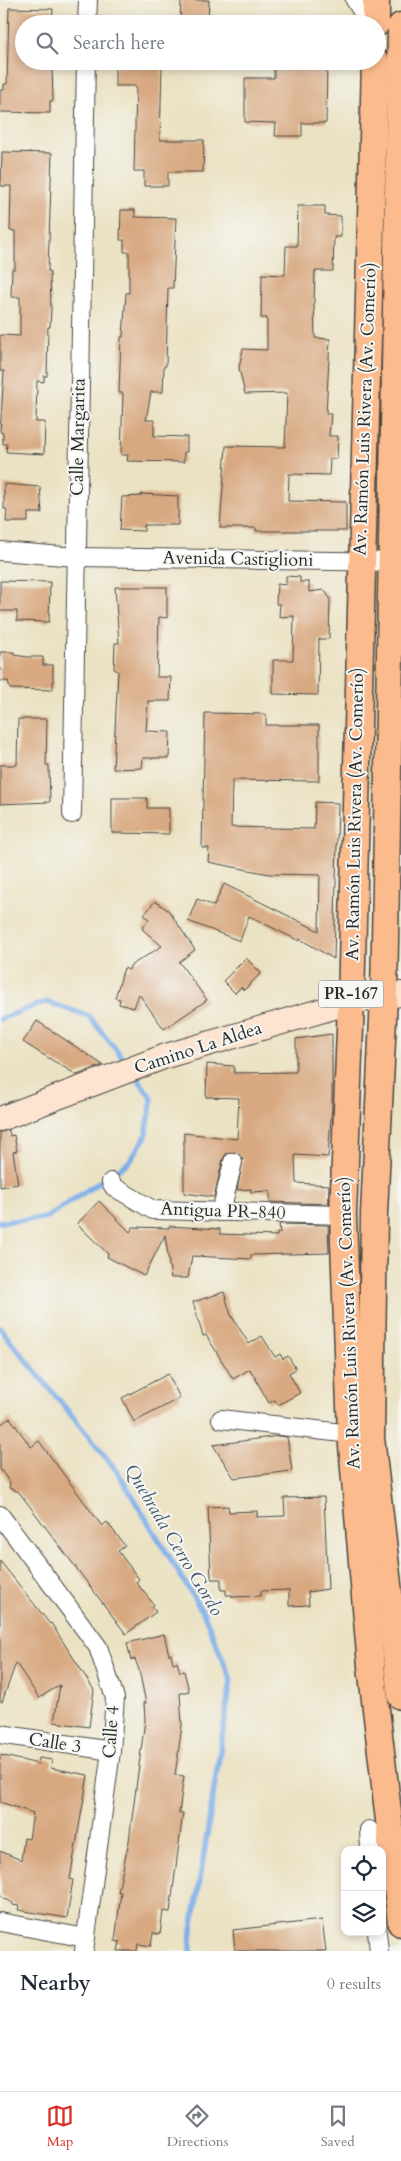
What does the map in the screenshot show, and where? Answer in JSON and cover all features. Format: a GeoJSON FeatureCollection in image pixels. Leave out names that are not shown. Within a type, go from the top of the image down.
{"type":"FeatureCollection","features":[{"type":"Feature","properties":{"kind":"main road"},"geometry":{"type":"LineString","coordinates":[[376,0],[376,15]]}},
{"type":"Feature","properties":{"kind":"main road","name":"Av. Ramón Luis Rivera (Av. Comerío)"},"geometry":{"type":"LineString","coordinates":[[401,26],[393,995],[374,1214],[371,1438],[401,1696]]}},
{"type":"Feature","properties":{"kind":"main road","name":"Av. Ramón Luis Rivera (Av. Comerío)"},"geometry":{"type":"LineString","coordinates":[[375,70],[360,561],[351,1002],[342,1216],[350,1434],[371,1666],[401,1923]]}},
{"type":"Feature","properties":{"kind":"street"},"geometry":{"type":"LineString","coordinates":[[87,15],[88,0]]}},
{"type":"Feature","properties":{"kind":"street"},"geometry":{"type":"LineString","coordinates":[[355,0],[364,15]]}},
{"type":"Feature","properties":{"kind":"street","name":"Calle Margarita"},"geometry":{"type":"LineString","coordinates":[[72,814],[86,70]]}},
{"type":"Feature","properties":{"kind":"street","name":"Avenida Castiglioni"},"geometry":{"type":"LineString","coordinates":[[0,551],[76,557],[396,562]]}},
{"type":"Feature","properties":{"kind":"street","name":"Camino La Aldea"},"geometry":{"type":"LineString","coordinates":[[0,1119],[166,1056],[351,1002],[393,995]]}},
{"type":"Feature","properties":{"kind":"street"},"geometry":{"type":"LineString","coordinates":[[221,1212],[232,1162]]}},
{"type":"Feature","properties":{"kind":"street","name":"Antigua PR-840"},"geometry":{"type":"LineString","coordinates":[[111,1182],[153,1210],[342,1216]]}},
{"type":"Feature","properties":{"kind":"street"},"geometry":{"type":"LineString","coordinates":[[221,1419],[350,1434]]}},
{"type":"Feature","properties":{"kind":"street","name":"Calle 4"},"geometry":{"type":"LineString","coordinates":[[0,1515],[98,1647],[114,1698],[111,1752],[85,1944]]}},
{"type":"Feature","properties":{"kind":"street","name":"Calle 3"},"geometry":{"type":"LineString","coordinates":[[0,1734],[111,1752]]}},
{"type":"Feature","properties":{"kind":"street"},"geometry":{"type":"LineString","coordinates":[[369,1830],[370,1846]]}},
{"type":"Feature","properties":{"kind":"street"},"geometry":{"type":"LineString","coordinates":[[0,1922],[85,1944]]}},
{"type":"Feature","properties":{"kind":"street"},"geometry":{"type":"LineString","coordinates":[[377,1936],[379,1951]]}},
{"type":"Feature","properties":{"kind":"building"},"geometry":{"type":"Polygon","coordinates":[[[181,0],[209,0],[208,15],[180,15],[181,0]]]}},
{"type":"Feature","properties":{"kind":"building"},"geometry":{"type":"Polygon","coordinates":[[[9,8],[53,9],[53,15],[15,15],[15,70],[52,70],[53,101],[50,101],[50,113],[0,112],[0,90],[4,90],[4,84],[7,84],[9,8]]]}},
{"type":"Feature","properties":{"kind":"building"},"geometry":{"type":"Polygon","coordinates":[[[115,70],[162,70],[160,140],[204,140],[203,172],[168,172],[168,186],[144,186],[144,171],[134,171],[136,86],[115,86],[115,70]]]}},
{"type":"Feature","properties":{"kind":"building"},"geometry":{"type":"Polygon","coordinates":[[[274,70],[327,70],[326,123],[302,123],[302,136],[275,136],[276,123],[245,122],[245,78],[274,78],[274,70]]]}},
{"type":"Feature","properties":{"kind":"building"},"geometry":{"type":"Polygon","coordinates":[[[2,152],[52,153],[48,271],[50,271],[51,309],[50,327],[48,327],[47,376],[44,376],[44,382],[37,381],[36,422],[45,422],[44,454],[6,452],[7,444],[3,444],[3,433],[0,432],[4,371],[0,371],[0,335],[20,336],[20,297],[11,297],[12,269],[15,269],[15,231],[10,231],[11,186],[1,186],[2,152]]]}},
{"type":"Feature","properties":{"kind":"building"},"geometry":{"type":"Polygon","coordinates":[[[298,206],[325,206],[325,215],[341,216],[341,237],[334,237],[333,271],[315,271],[314,303],[315,338],[330,339],[326,414],[331,414],[329,436],[338,436],[337,459],[330,459],[329,475],[289,474],[288,501],[346,502],[346,531],[256,531],[256,528],[220,528],[226,446],[285,447],[287,393],[245,394],[239,368],[243,349],[267,350],[267,318],[261,318],[262,274],[285,275],[286,246],[297,246],[298,206]]]}},
{"type":"Feature","properties":{"kind":"building"},"geometry":{"type":"Polygon","coordinates":[[[121,210],[135,210],[135,217],[176,218],[173,288],[168,288],[166,366],[164,366],[163,392],[151,392],[146,420],[154,420],[154,436],[187,437],[187,452],[184,452],[184,462],[127,461],[128,455],[121,455],[123,393],[119,393],[121,337],[123,337],[126,293],[129,293],[129,252],[124,252],[124,240],[120,240],[121,210]]]}},
{"type":"Feature","properties":{"kind":"building"},"geometry":{"type":"Polygon","coordinates":[[[4,484],[40,487],[42,513],[28,513],[28,522],[6,522],[7,509],[4,509],[4,484]]]}},
{"type":"Feature","properties":{"kind":"building"},"geometry":{"type":"Polygon","coordinates":[[[141,494],[178,496],[178,525],[144,525],[144,531],[120,530],[122,497],[141,496],[141,494]]]}},
{"type":"Feature","properties":{"kind":"building"},"geometry":{"type":"Polygon","coordinates":[[[286,576],[300,577],[300,582],[309,582],[309,592],[324,590],[330,598],[329,639],[319,639],[318,695],[273,694],[273,660],[293,660],[294,616],[279,617],[280,604],[276,604],[277,584],[286,585],[286,576]]]}},
{"type":"Feature","properties":{"kind":"building"},"geometry":{"type":"Polygon","coordinates":[[[0,581],[50,582],[49,622],[17,621],[17,611],[0,611],[0,581]]]}},
{"type":"Feature","properties":{"kind":"building"},"geometry":{"type":"Polygon","coordinates":[[[115,587],[167,587],[167,618],[159,617],[157,677],[171,677],[170,701],[148,701],[146,731],[170,732],[169,758],[143,758],[142,768],[113,769],[118,671],[114,669],[115,643],[119,643],[115,587]]]}},
{"type":"Feature","properties":{"kind":"building"},"geometry":{"type":"Polygon","coordinates":[[[0,652],[14,652],[14,655],[28,657],[43,657],[43,665],[53,665],[53,690],[10,689],[8,681],[0,681],[0,652]]]}},
{"type":"Feature","properties":{"kind":"building"},"geometry":{"type":"Polygon","coordinates":[[[205,713],[266,714],[266,725],[319,725],[319,781],[232,780],[231,827],[314,829],[315,802],[338,803],[334,959],[300,939],[299,941],[249,916],[240,941],[188,921],[197,899],[214,906],[224,884],[319,931],[320,875],[269,874],[208,862],[209,848],[202,848],[205,713]]]}},
{"type":"Feature","properties":{"kind":"building"},"geometry":{"type":"Polygon","coordinates":[[[18,719],[47,719],[46,765],[49,765],[50,802],[0,804],[0,765],[17,765],[18,719]]]}},
{"type":"Feature","properties":{"kind":"building"},"geometry":{"type":"Polygon","coordinates":[[[112,798],[147,798],[147,808],[169,808],[169,834],[112,833],[112,798]]]}},
{"type":"Feature","properties":{"kind":"building"},"geometry":{"type":"Polygon","coordinates":[[[155,901],[169,911],[195,950],[179,962],[207,1000],[164,1029],[139,994],[134,1008],[119,1004],[120,999],[115,998],[124,968],[129,970],[130,966],[162,946],[142,929],[149,919],[144,915],[155,901]]]}},
{"type":"Feature","properties":{"kind":"building"},"geometry":{"type":"Polygon","coordinates":[[[246,958],[261,973],[244,990],[241,987],[235,993],[223,981],[246,958]]]}},
{"type":"Feature","properties":{"kind":"building"},"geometry":{"type":"Polygon","coordinates":[[[37,1021],[103,1065],[77,1075],[23,1042],[37,1021]]]}},
{"type":"Feature","properties":{"kind":"building"},"geometry":{"type":"Polygon","coordinates":[[[332,1034],[332,1105],[328,1157],[295,1155],[296,1183],[329,1185],[328,1204],[270,1202],[270,1191],[251,1192],[251,1189],[237,1190],[243,1159],[235,1152],[226,1154],[223,1159],[214,1197],[184,1193],[184,1133],[237,1139],[239,1098],[206,1097],[207,1064],[234,1066],[234,1073],[296,1072],[296,1039],[332,1034]]]}},
{"type":"Feature","properties":{"kind":"building"},"geometry":{"type":"Polygon","coordinates":[[[9,1130],[10,1136],[14,1135],[17,1151],[13,1152],[18,1184],[0,1187],[0,1132],[9,1130]]]}},
{"type":"Feature","properties":{"kind":"building"},"geometry":{"type":"Polygon","coordinates":[[[99,1201],[130,1232],[133,1227],[169,1228],[169,1226],[220,1229],[220,1234],[277,1236],[277,1233],[280,1233],[279,1224],[328,1225],[329,1253],[251,1255],[251,1259],[192,1256],[188,1278],[171,1278],[165,1235],[144,1276],[107,1257],[108,1254],[77,1224],[99,1201]]]}},
{"type":"Feature","properties":{"kind":"building"},"geometry":{"type":"Polygon","coordinates":[[[224,1292],[231,1315],[249,1344],[262,1336],[275,1357],[280,1354],[283,1359],[288,1356],[296,1369],[289,1373],[300,1393],[278,1405],[275,1400],[269,1403],[250,1369],[233,1379],[206,1335],[203,1336],[193,1302],[224,1292]]]}},
{"type":"Feature","properties":{"kind":"building"},"geometry":{"type":"Polygon","coordinates":[[[168,1374],[180,1398],[134,1422],[122,1398],[168,1374]]]}},
{"type":"Feature","properties":{"kind":"building"},"geometry":{"type":"Polygon","coordinates":[[[10,1418],[31,1447],[39,1441],[102,1526],[107,1522],[125,1546],[118,1551],[139,1579],[136,1582],[154,1605],[152,1607],[156,1612],[126,1634],[19,1492],[9,1488],[10,1483],[0,1469],[0,1425],[10,1418]]]}},
{"type":"Feature","properties":{"kind":"building"},"geometry":{"type":"Polygon","coordinates":[[[279,1436],[287,1437],[292,1471],[234,1478],[213,1445],[279,1436]]]}},
{"type":"Feature","properties":{"kind":"building"},"geometry":{"type":"Polygon","coordinates":[[[324,1497],[328,1589],[308,1592],[309,1605],[289,1606],[289,1590],[261,1591],[261,1596],[232,1597],[232,1595],[226,1595],[226,1590],[221,1590],[221,1579],[211,1579],[208,1507],[228,1506],[229,1512],[257,1511],[257,1517],[285,1516],[284,1498],[324,1497]]]}},
{"type":"Feature","properties":{"kind":"building"},"geometry":{"type":"Polygon","coordinates":[[[0,1561],[51,1623],[94,1690],[89,1727],[54,1722],[60,1685],[39,1698],[16,1663],[2,1702],[0,1701],[0,1561]]]}},
{"type":"Feature","properties":{"kind":"building"},"geometry":{"type":"Polygon","coordinates":[[[164,1634],[169,1655],[171,1654],[173,1663],[177,1662],[180,1672],[184,1671],[189,1691],[180,1693],[182,1725],[175,1775],[184,1776],[179,1813],[183,1813],[170,1912],[163,1911],[160,1934],[153,1933],[151,1946],[138,1944],[137,1951],[118,1951],[120,1942],[115,1941],[121,1892],[118,1892],[129,1841],[145,1720],[144,1703],[146,1703],[139,1670],[135,1659],[131,1660],[127,1643],[164,1634]]]}},
{"type":"Feature","properties":{"kind":"building"},"geometry":{"type":"Polygon","coordinates":[[[0,1755],[38,1764],[39,1758],[52,1760],[51,1768],[88,1775],[70,1879],[73,1880],[67,1918],[18,1910],[19,1906],[12,1905],[13,1903],[0,1896],[0,1851],[21,1860],[24,1838],[29,1839],[33,1813],[0,1802],[0,1755]]]}},
{"type":"Feature","properties":{"kind":"building"},"geometry":{"type":"Polygon","coordinates":[[[322,1920],[326,1951],[235,1951],[233,1930],[322,1920]]]}},
{"type":"Feature","properties":{"kind":"waterway","name":"Quebrada Cerro Gordo"},"geometry":{"type":"LineString","coordinates":[[0,1019],[46,1002],[89,1016],[129,1066]]}},
{"type":"Feature","properties":{"kind":"waterway","name":"Quebrada Cerro Gordo"},"geometry":{"type":"LineString","coordinates":[[0,1222],[46,1218],[129,1162],[146,1136],[152,1099],[134,1073]]}},
{"type":"Feature","properties":{"kind":"waterway","name":"Quebrada Cerro Gordo"},"geometry":{"type":"LineString","coordinates":[[0,1328],[117,1471],[204,1614],[231,1680],[191,1937],[191,1951]]}}]}
